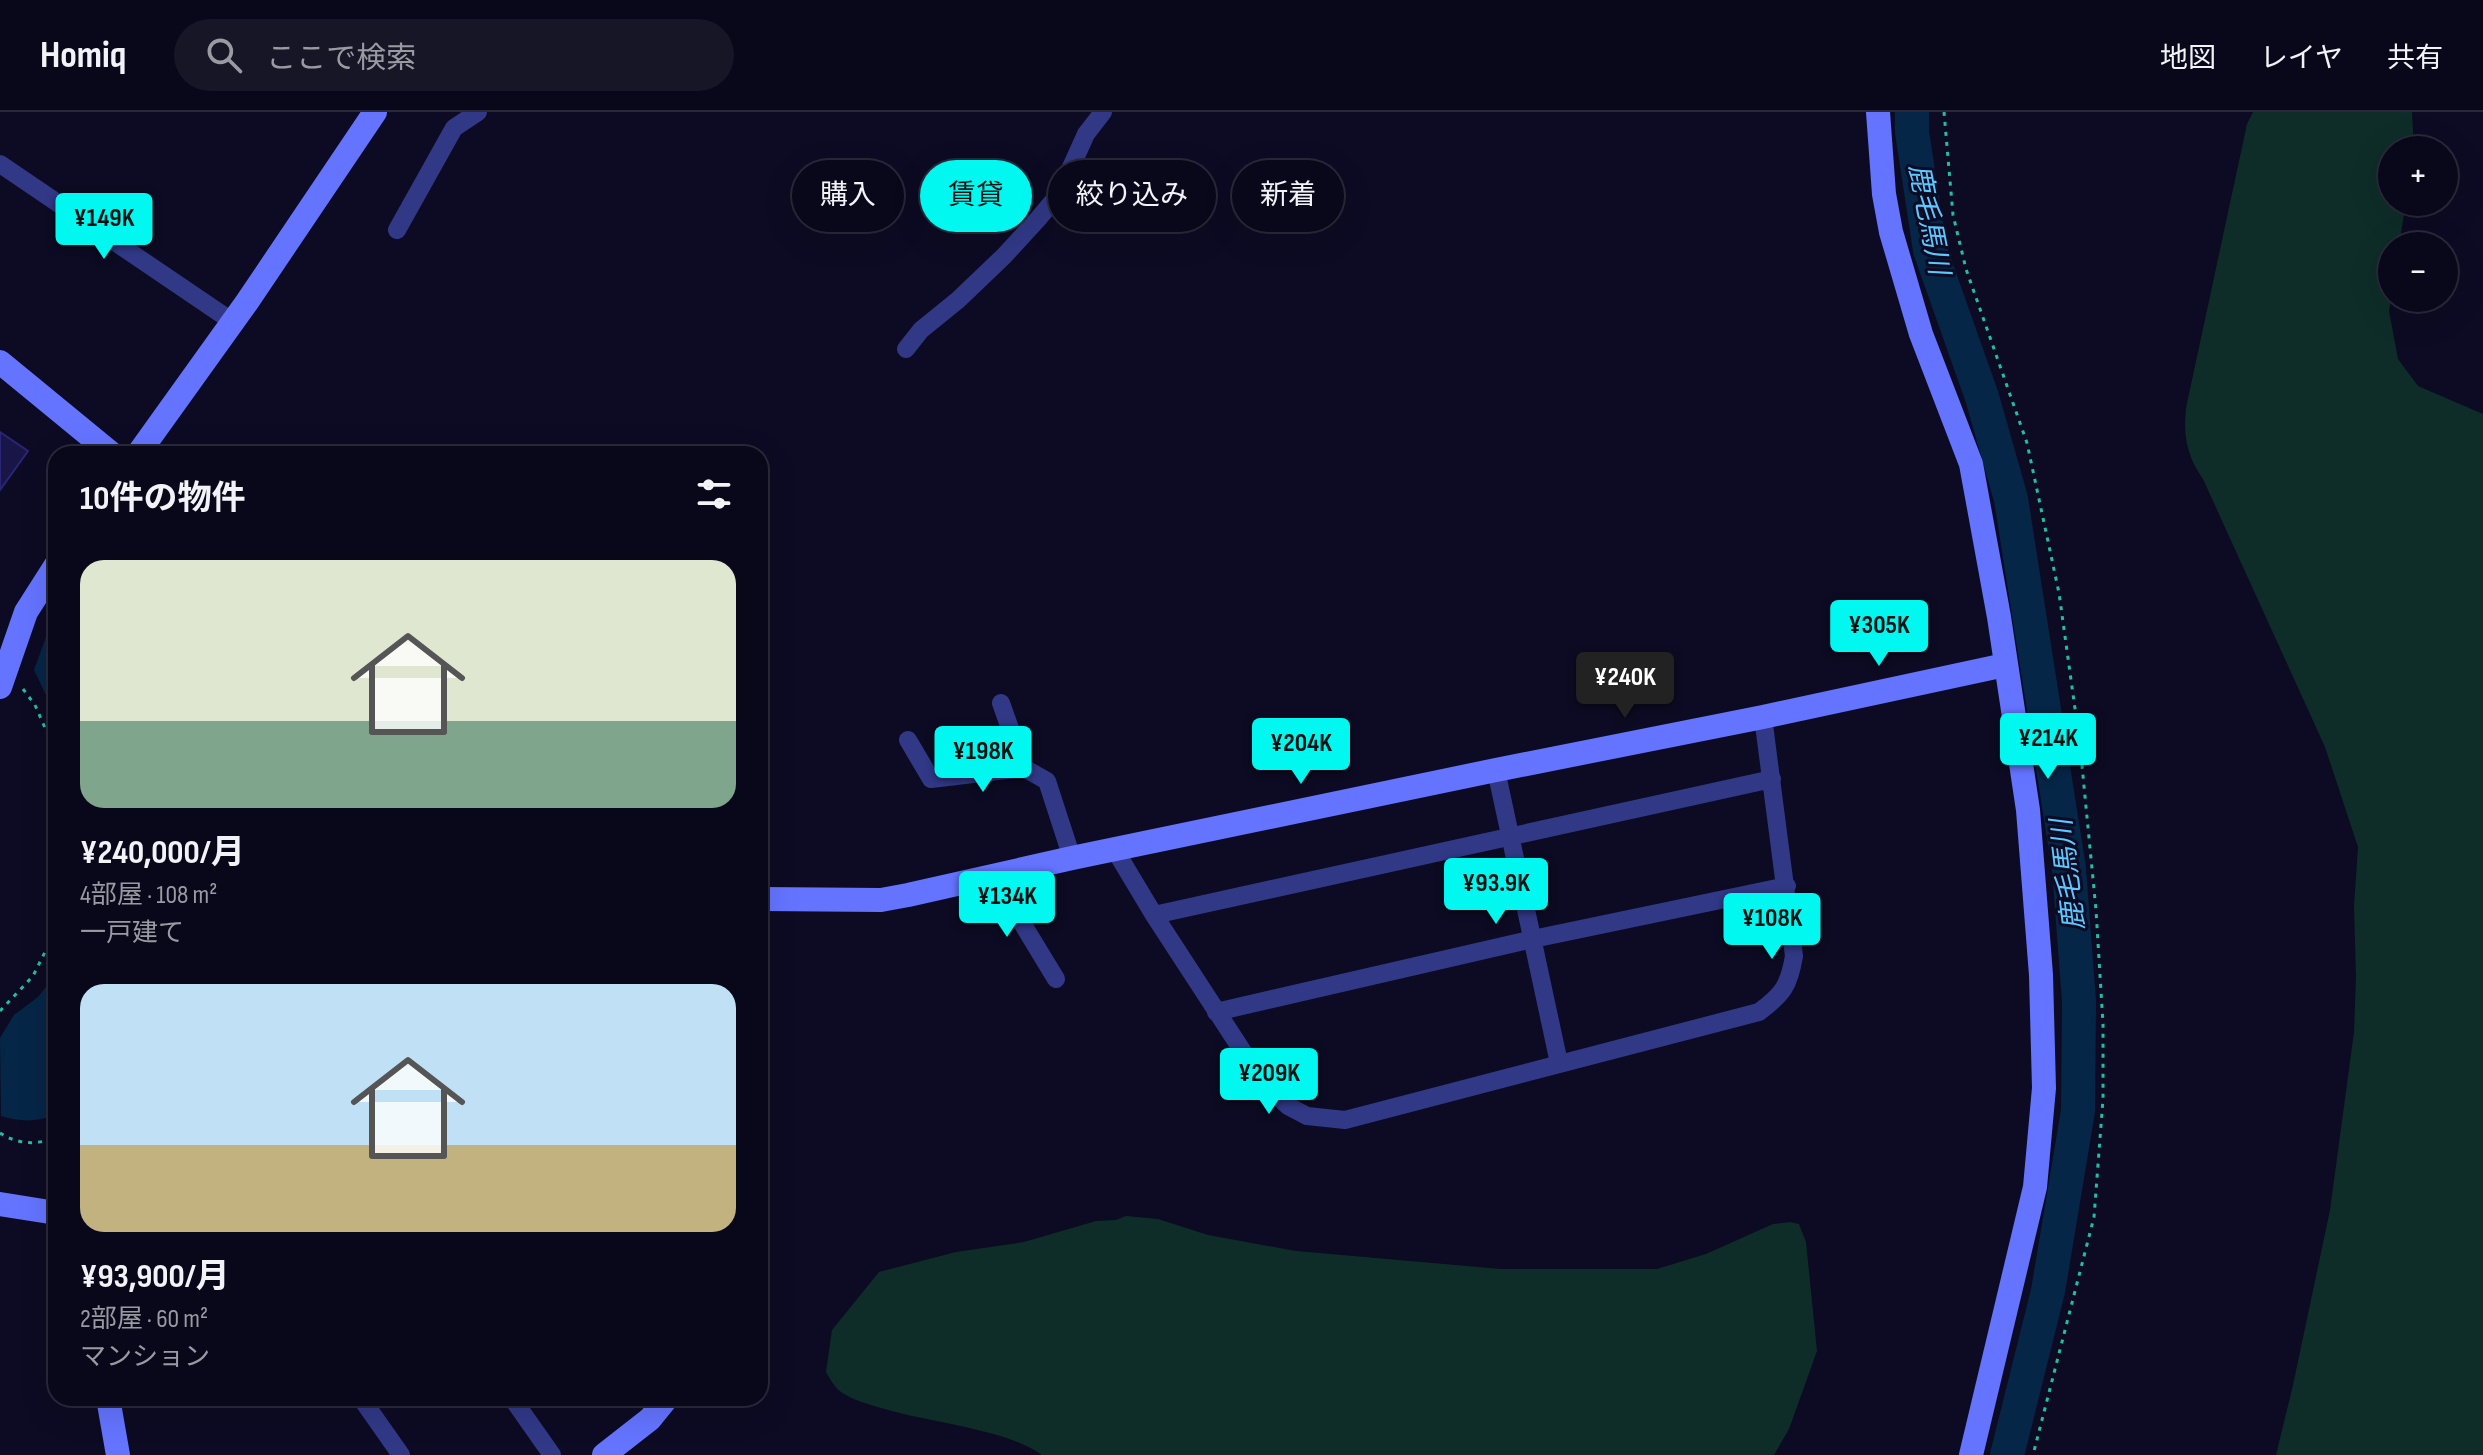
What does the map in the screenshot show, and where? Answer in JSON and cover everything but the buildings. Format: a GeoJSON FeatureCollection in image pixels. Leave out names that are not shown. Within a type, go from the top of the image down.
{"type":"FeatureCollection","features":[{"type":"Feature","properties":{"kind":"street"},"geometry":{"type":"LineString","coordinates":[[397,230],[454,128],[478,112]]}},
{"type":"Feature","properties":{"kind":"street"},"geometry":{"type":"LineString","coordinates":[[906,349],[921,330],[1004,256],[1059,194],[1086,134],[1103,112]]}},
{"type":"Feature","properties":{"kind":"street"},"geometry":{"type":"LineString","coordinates":[[1878,112],[1884,194],[1891,232],[1921,334],[1971,464],[1999,617],[2028,810],[2041,975],[2044,1088],[2035,1187],[1971,1455]]}},
{"type":"Feature","properties":{"kind":"street"},"geometry":{"type":"LineString","coordinates":[[144,446],[233,322],[367,115]]}},
{"type":"Feature","properties":{"kind":"street"},"geometry":{"type":"LineString","coordinates":[[0,164],[233,322]]}},
{"type":"Feature","properties":{"kind":"street"},"geometry":{"type":"LineString","coordinates":[[0,362],[102,446]]}},
{"type":"Feature","properties":{"kind":"street"},"geometry":{"type":"LineString","coordinates":[[4,677],[26,612],[48,578]]}},
{"type":"Feature","properties":{"kind":"street"},"geometry":{"type":"LineString","coordinates":[[768,899],[881,900],[2005,665]]}},
{"type":"Feature","properties":{"kind":"street"},"geometry":{"type":"LineString","coordinates":[[1001,703],[1024,768]]}},
{"type":"Feature","properties":{"kind":"street"},"geometry":{"type":"LineString","coordinates":[[1115,850],[1262,1081],[1288,1106],[1307,1116],[1345,1120],[1759,1012],[1780,996],[1790,979],[1794,956],[1763,717]]}},
{"type":"Feature","properties":{"kind":"street"},"geometry":{"type":"LineString","coordinates":[[908,740],[931,779],[1024,768],[1047,781],[1072,858]]}},
{"type":"Feature","properties":{"kind":"street"},"geometry":{"type":"LineString","coordinates":[[1496,770],[1559,1063]]}},
{"type":"Feature","properties":{"kind":"street"},"geometry":{"type":"LineString","coordinates":[[1154,915],[1772,779]]}},
{"type":"Feature","properties":{"kind":"street"},"geometry":{"type":"LineString","coordinates":[[994,877],[1056,979]]}},
{"type":"Feature","properties":{"kind":"street"},"geometry":{"type":"LineString","coordinates":[[1216,1012],[1533,939],[1787,886]]}},
{"type":"Feature","properties":{"kind":"street"},"geometry":{"type":"LineString","coordinates":[[0,1204],[48,1212]]}},
{"type":"Feature","properties":{"kind":"street"},"geometry":{"type":"LineString","coordinates":[[109,1406],[118,1455]]}},
{"type":"Feature","properties":{"kind":"street"},"geometry":{"type":"LineString","coordinates":[[367,1406],[401,1455]]}},
{"type":"Feature","properties":{"kind":"street"},"geometry":{"type":"LineString","coordinates":[[518,1406],[552,1455]]}},
{"type":"Feature","properties":{"kind":"street"},"geometry":{"type":"LineString","coordinates":[[604,1455],[650,1419],[661,1406]]}},
{"type":"Feature","properties":{"kind":"path"},"geometry":{"type":"LineString","coordinates":[[1944,112],[1952,201],[1966,269],[2027,443],[2059,593],[2080,745],[2096,910],[2103,1069],[2094,1217],[2033,1455]]}},
{"type":"Feature","properties":{"kind":"path"},"geometry":{"type":"LineString","coordinates":[[4,677],[35,705],[48,735]]}},
{"type":"Feature","properties":{"kind":"path"},"geometry":{"type":"LineString","coordinates":[[0,1011],[33,976],[48,946]]}},
{"type":"Feature","properties":{"kind":"path"},"geometry":{"type":"LineString","coordinates":[[0,1133],[26,1143],[48,1140]]}},
{"type":"Feature","properties":{"kind":"green space"},"geometry":{"type":"Polygon","coordinates":[[[2253,112],[2412,112],[2413,136],[2378,136],[2378,216],[2404,216],[2401,232],[2378,232],[2378,312],[2389,312],[2398,359],[2418,386],[2483,414],[2483,1455],[2276,1455],[2330,1210],[2354,1032],[2354,906],[2358,847],[2325,747],[2193,462],[2186,437],[2186,408],[2247,124],[2253,112]]]}},
{"type":"Feature","properties":{"kind":"green space"},"geometry":{"type":"Polygon","coordinates":[[[1126,1216],[1158,1219],[1208,1235],[1296,1251],[1501,1269],[1657,1269],[1706,1254],[1773,1224],[1790,1222],[1799,1224],[1806,1242],[1817,1351],[1789,1429],[1774,1455],[1042,1455],[1027,1446],[988,1432],[855,1400],[839,1390],[826,1372],[832,1330],[879,1272],[956,1252],[1024,1242],[1096,1221],[1126,1216]]]}},
{"type":"Feature","properties":{"kind":"water"},"geometry":{"type":"Polygon","coordinates":[[[48,631],[48,699],[34,670],[48,631]]]}},
{"type":"Feature","properties":{"kind":"water"},"geometry":{"type":"Polygon","coordinates":[[[48,984],[48,1117],[28,1120],[1,1116],[0,1038],[14,1015],[38,997],[48,984]]]}},
{"type":"Feature","properties":{"kind":"waterway","name":"鹿毛馬川"},"geometry":{"type":"LineString","coordinates":[[1912,112],[1912,132],[1930,250],[1982,397],[2011,499],[2069,869],[2079,1001],[2078,1111],[2048,1291],[2007,1455]]}}]}
